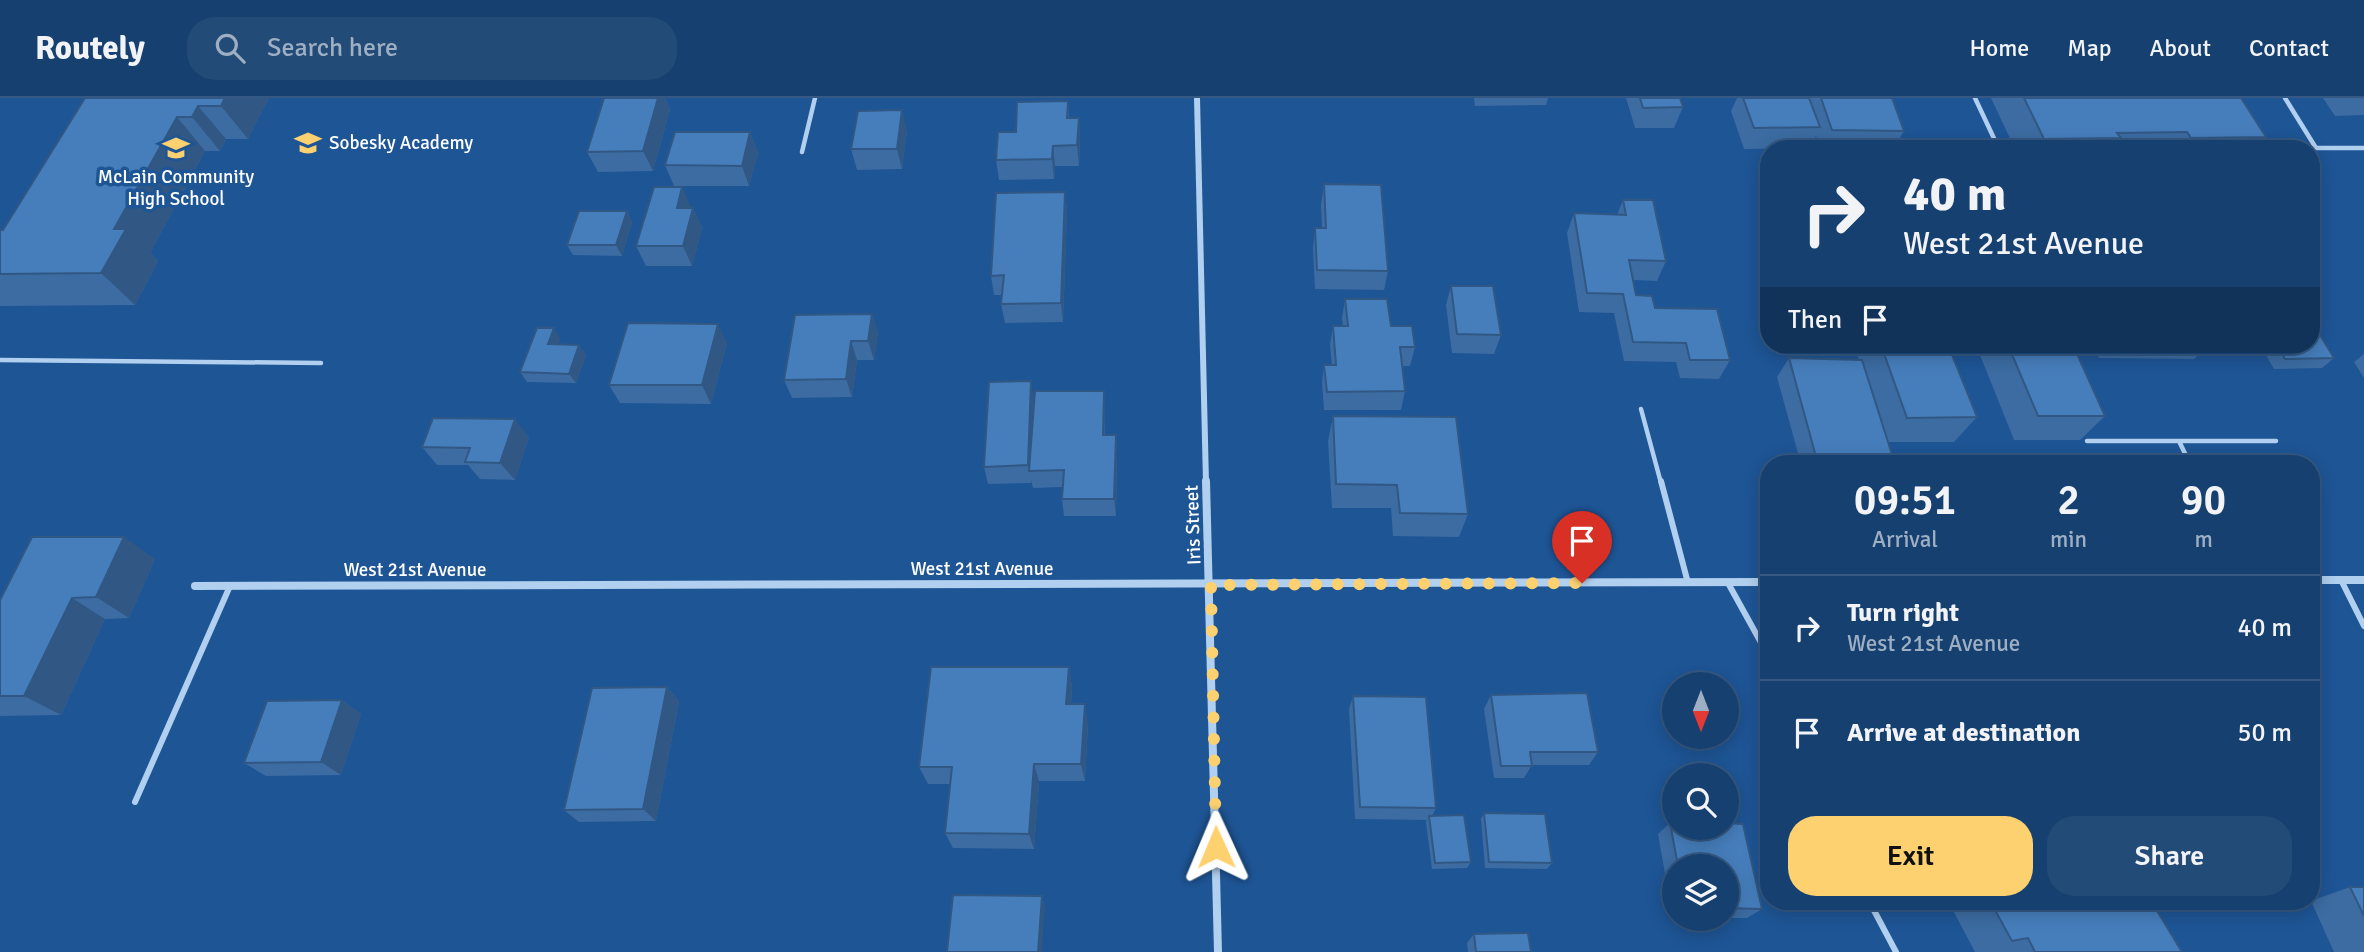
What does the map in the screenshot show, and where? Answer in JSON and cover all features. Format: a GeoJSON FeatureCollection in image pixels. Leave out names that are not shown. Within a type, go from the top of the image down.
{"type":"FeatureCollection","features":[{"type":"Feature","properties":{"kind":"street","name":"Iris Street"},"geometry":{"type":"LineString","coordinates":[[1197,98],[1218,952]]}},
{"type":"Feature","properties":{"kind":"street"},"geometry":{"type":"LineString","coordinates":[[2320,580],[2364,580]]}},
{"type":"Feature","properties":{"kind":"street","name":"West 21st Avenue"},"geometry":{"type":"LineString","coordinates":[[195,586],[1760,582]]}},
{"type":"Feature","properties":{"kind":"lane"},"geometry":{"type":"LineString","coordinates":[[802,152],[815,98]]}},
{"type":"Feature","properties":{"kind":"lane"},"geometry":{"type":"LineString","coordinates":[[1975,98],[1995,140]]}},
{"type":"Feature","properties":{"kind":"lane"},"geometry":{"type":"LineString","coordinates":[[2284,98],[2311,140]]}},
{"type":"Feature","properties":{"kind":"lane"},"geometry":{"type":"LineString","coordinates":[[2320,148],[2364,148]]}},
{"type":"Feature","properties":{"kind":"lane"},"geometry":{"type":"LineString","coordinates":[[0,360],[321,363]]}},
{"type":"Feature","properties":{"kind":"lane"},"geometry":{"type":"LineString","coordinates":[[1641,409],[1688,583]]}},
{"type":"Feature","properties":{"kind":"lane"},"geometry":{"type":"LineString","coordinates":[[2087,441],[2276,441]]}},
{"type":"Feature","properties":{"kind":"lane"},"geometry":{"type":"LineString","coordinates":[[2179,441],[2186,455]]}},
{"type":"Feature","properties":{"kind":"lane"},"geometry":{"type":"LineString","coordinates":[[2341,580],[2364,625]]}},
{"type":"Feature","properties":{"kind":"lane"},"geometry":{"type":"LineString","coordinates":[[1728,583],[1760,641]]}},
{"type":"Feature","properties":{"kind":"lane"},"geometry":{"type":"LineString","coordinates":[[135,802],[230,586]]}},
{"type":"Feature","properties":{"kind":"lane"},"geometry":{"type":"LineString","coordinates":[[1874,910],[1896,952]]}},
{"type":"Feature","properties":{"kind":"building"},"geometry":{"type":"Polygon","coordinates":[[[85,98],[225,98],[221,106],[198,106],[192,117],[177,117],[114,229],[126,229],[101,273],[0,274],[0,230],[3,230],[85,98]]]}},
{"type":"Feature","properties":{"kind":"building"},"geometry":{"type":"Polygon","coordinates":[[[604,98],[658,98],[643,151],[587,152],[604,98]]]}},
{"type":"Feature","properties":{"kind":"building"},"geometry":{"type":"Polygon","coordinates":[[[1640,98],[1680,98],[1683,107],[1643,108],[1640,98]]]}},
{"type":"Feature","properties":{"kind":"building"},"geometry":{"type":"Polygon","coordinates":[[[1743,98],[1809,98],[1820,127],[1754,128],[1743,98]]]}},
{"type":"Feature","properties":{"kind":"building"},"geometry":{"type":"Polygon","coordinates":[[[1821,98],[1892,98],[1904,131],[1832,130],[1821,98]]]}},
{"type":"Feature","properties":{"kind":"building"},"geometry":{"type":"Polygon","coordinates":[[[2024,98],[2241,98],[2266,137],[2191,138],[2187,132],[2117,133],[2121,138],[2044,139],[2024,98]]]}},
{"type":"Feature","properties":{"kind":"building"},"geometry":{"type":"Polygon","coordinates":[[[1068,101],[1067,118],[1079,118],[1077,145],[1053,146],[1052,159],[996,160],[998,132],[1016,132],[1017,102],[1068,101]]]}},
{"type":"Feature","properties":{"kind":"building"},"geometry":{"type":"Polygon","coordinates":[[[902,110],[897,149],[851,149],[858,111],[902,110]]]}},
{"type":"Feature","properties":{"kind":"building"},"geometry":{"type":"Polygon","coordinates":[[[675,132],[750,132],[742,166],[665,165],[675,132]]]}},
{"type":"Feature","properties":{"kind":"building"},"geometry":{"type":"Polygon","coordinates":[[[1324,184],[1381,185],[1388,271],[1317,270],[1315,228],[1326,228],[1324,184]]]}},
{"type":"Feature","properties":{"kind":"building"},"geometry":{"type":"Polygon","coordinates":[[[654,187],[682,187],[677,208],[693,208],[683,246],[636,246],[654,187]]]}},
{"type":"Feature","properties":{"kind":"building"},"geometry":{"type":"Polygon","coordinates":[[[1065,192],[1061,303],[1001,304],[1004,275],[991,276],[996,193],[1065,192]]]}},
{"type":"Feature","properties":{"kind":"building"},"geometry":{"type":"Polygon","coordinates":[[[1623,200],[1653,200],[1666,261],[1629,260],[1636,295],[1652,296],[1655,308],[1717,309],[1730,360],[1690,360],[1686,343],[1633,342],[1623,294],[1587,293],[1574,213],[1626,215],[1623,200]]]}},
{"type":"Feature","properties":{"kind":"building"},"geometry":{"type":"Polygon","coordinates":[[[579,211],[627,211],[616,245],[567,245],[579,211]]]}},
{"type":"Feature","properties":{"kind":"building"},"geometry":{"type":"Polygon","coordinates":[[[1451,286],[1493,286],[1501,335],[1457,334],[1451,286]]]}},
{"type":"Feature","properties":{"kind":"building"},"geometry":{"type":"Polygon","coordinates":[[[1345,299],[1387,299],[1391,326],[1412,326],[1415,347],[1400,347],[1405,391],[1327,392],[1324,365],[1336,365],[1333,326],[1348,326],[1345,299]]]}},
{"type":"Feature","properties":{"kind":"building"},"geometry":{"type":"Polygon","coordinates":[[[872,314],[868,341],[851,341],[846,379],[784,380],[795,315],[872,314]]]}},
{"type":"Feature","properties":{"kind":"building"},"geometry":{"type":"Polygon","coordinates":[[[628,323],[718,324],[702,385],[609,385],[628,323]]]}},
{"type":"Feature","properties":{"kind":"building"},"geometry":{"type":"Polygon","coordinates":[[[537,328],[554,328],[548,344],[579,345],[569,374],[520,372],[537,328]]]}},
{"type":"Feature","properties":{"kind":"building"},"geometry":{"type":"Polygon","coordinates":[[[2320,335],[2334,358],[2285,359],[2282,354],[2320,354],[2320,335]]]}},
{"type":"Feature","properties":{"kind":"building"},"geometry":{"type":"Polygon","coordinates":[[[1884,354],[1952,354],[1977,417],[1907,418],[1884,354]]]}},
{"type":"Feature","properties":{"kind":"building"},"geometry":{"type":"Polygon","coordinates":[[[2012,354],[2077,354],[2105,416],[2038,416],[2012,354]]]}},
{"type":"Feature","properties":{"kind":"building"},"geometry":{"type":"Polygon","coordinates":[[[1789,358],[1862,360],[1892,455],[1816,455],[1789,358]]]}},
{"type":"Feature","properties":{"kind":"building"},"geometry":{"type":"Polygon","coordinates":[[[1031,381],[1028,465],[984,467],[989,382],[1031,381]]]}},
{"type":"Feature","properties":{"kind":"building"},"geometry":{"type":"Polygon","coordinates":[[[1035,391],[1104,391],[1103,435],[1116,435],[1114,499],[1062,499],[1064,470],[1029,471],[1035,391]]]}},
{"type":"Feature","properties":{"kind":"building"},"geometry":{"type":"Polygon","coordinates":[[[1333,416],[1456,417],[1468,514],[1400,513],[1397,485],[1336,484],[1333,416]]]}},
{"type":"Feature","properties":{"kind":"building"},"geometry":{"type":"Polygon","coordinates":[[[433,418],[515,419],[500,463],[465,462],[470,448],[422,447],[433,418]]]}},
{"type":"Feature","properties":{"kind":"building"},"geometry":{"type":"Polygon","coordinates":[[[32,537],[124,537],[96,597],[72,598],[24,696],[0,696],[0,600],[32,537]]]}},
{"type":"Feature","properties":{"kind":"building"},"geometry":{"type":"Polygon","coordinates":[[[931,667],[1069,667],[1066,704],[1085,704],[1081,764],[1034,764],[1029,834],[945,833],[952,767],[919,767],[931,667]]]}},
{"type":"Feature","properties":{"kind":"building"},"geometry":{"type":"Polygon","coordinates":[[[667,687],[643,809],[564,810],[592,688],[667,687]]]}},
{"type":"Feature","properties":{"kind":"building"},"geometry":{"type":"Polygon","coordinates":[[[1587,693],[1598,752],[1530,752],[1532,766],[1501,766],[1491,695],[1587,693]]]}},
{"type":"Feature","properties":{"kind":"building"},"geometry":{"type":"Polygon","coordinates":[[[1353,696],[1426,697],[1436,808],[1360,807],[1353,696]]]}},
{"type":"Feature","properties":{"kind":"building"},"geometry":{"type":"Polygon","coordinates":[[[342,700],[321,762],[244,763],[267,701],[342,700]]]}},
{"type":"Feature","properties":{"kind":"building"},"geometry":{"type":"Polygon","coordinates":[[[1484,813],[1545,814],[1552,863],[1489,862],[1484,813]]]}},
{"type":"Feature","properties":{"kind":"building"},"geometry":{"type":"Polygon","coordinates":[[[1464,815],[1471,862],[1435,863],[1429,816],[1464,815]]]}},
{"type":"Feature","properties":{"kind":"building"},"geometry":{"type":"Polygon","coordinates":[[[1739,824],[1743,824],[1760,909],[1739,908],[1739,854],[1676,854],[1673,840],[1739,840],[1739,824]]]}},
{"type":"Feature","properties":{"kind":"building"},"geometry":{"type":"Polygon","coordinates":[[[2350,887],[2364,887],[2364,916],[2350,887]]]}},
{"type":"Feature","properties":{"kind":"building"},"geometry":{"type":"Polygon","coordinates":[[[953,895],[1042,896],[1038,952],[947,952],[953,895]]]}},
{"type":"Feature","properties":{"kind":"building"},"geometry":{"type":"Polygon","coordinates":[[[1995,910],[2156,910],[2182,952],[2035,952],[2028,938],[2012,941],[1995,910]]]}},
{"type":"Feature","properties":{"kind":"building"},"geometry":{"type":"Polygon","coordinates":[[[1528,933],[1531,952],[1476,952],[1474,934],[1528,933]]]}},
{"type":"Feature","properties":{"kind":"place","name":"Sobesky Academy"},"geometry":{"type":"Point","coordinates":[308,143]}},
{"type":"Feature","properties":{"kind":"place","name":"McLain Community High School"},"geometry":{"type":"Point","coordinates":[176,148]}},
{"type":"Feature","properties":{"kind":"route"},"geometry":{"type":"LineString","coordinates":[[1216,847],[1211,585],[1582,583]]}}]}
